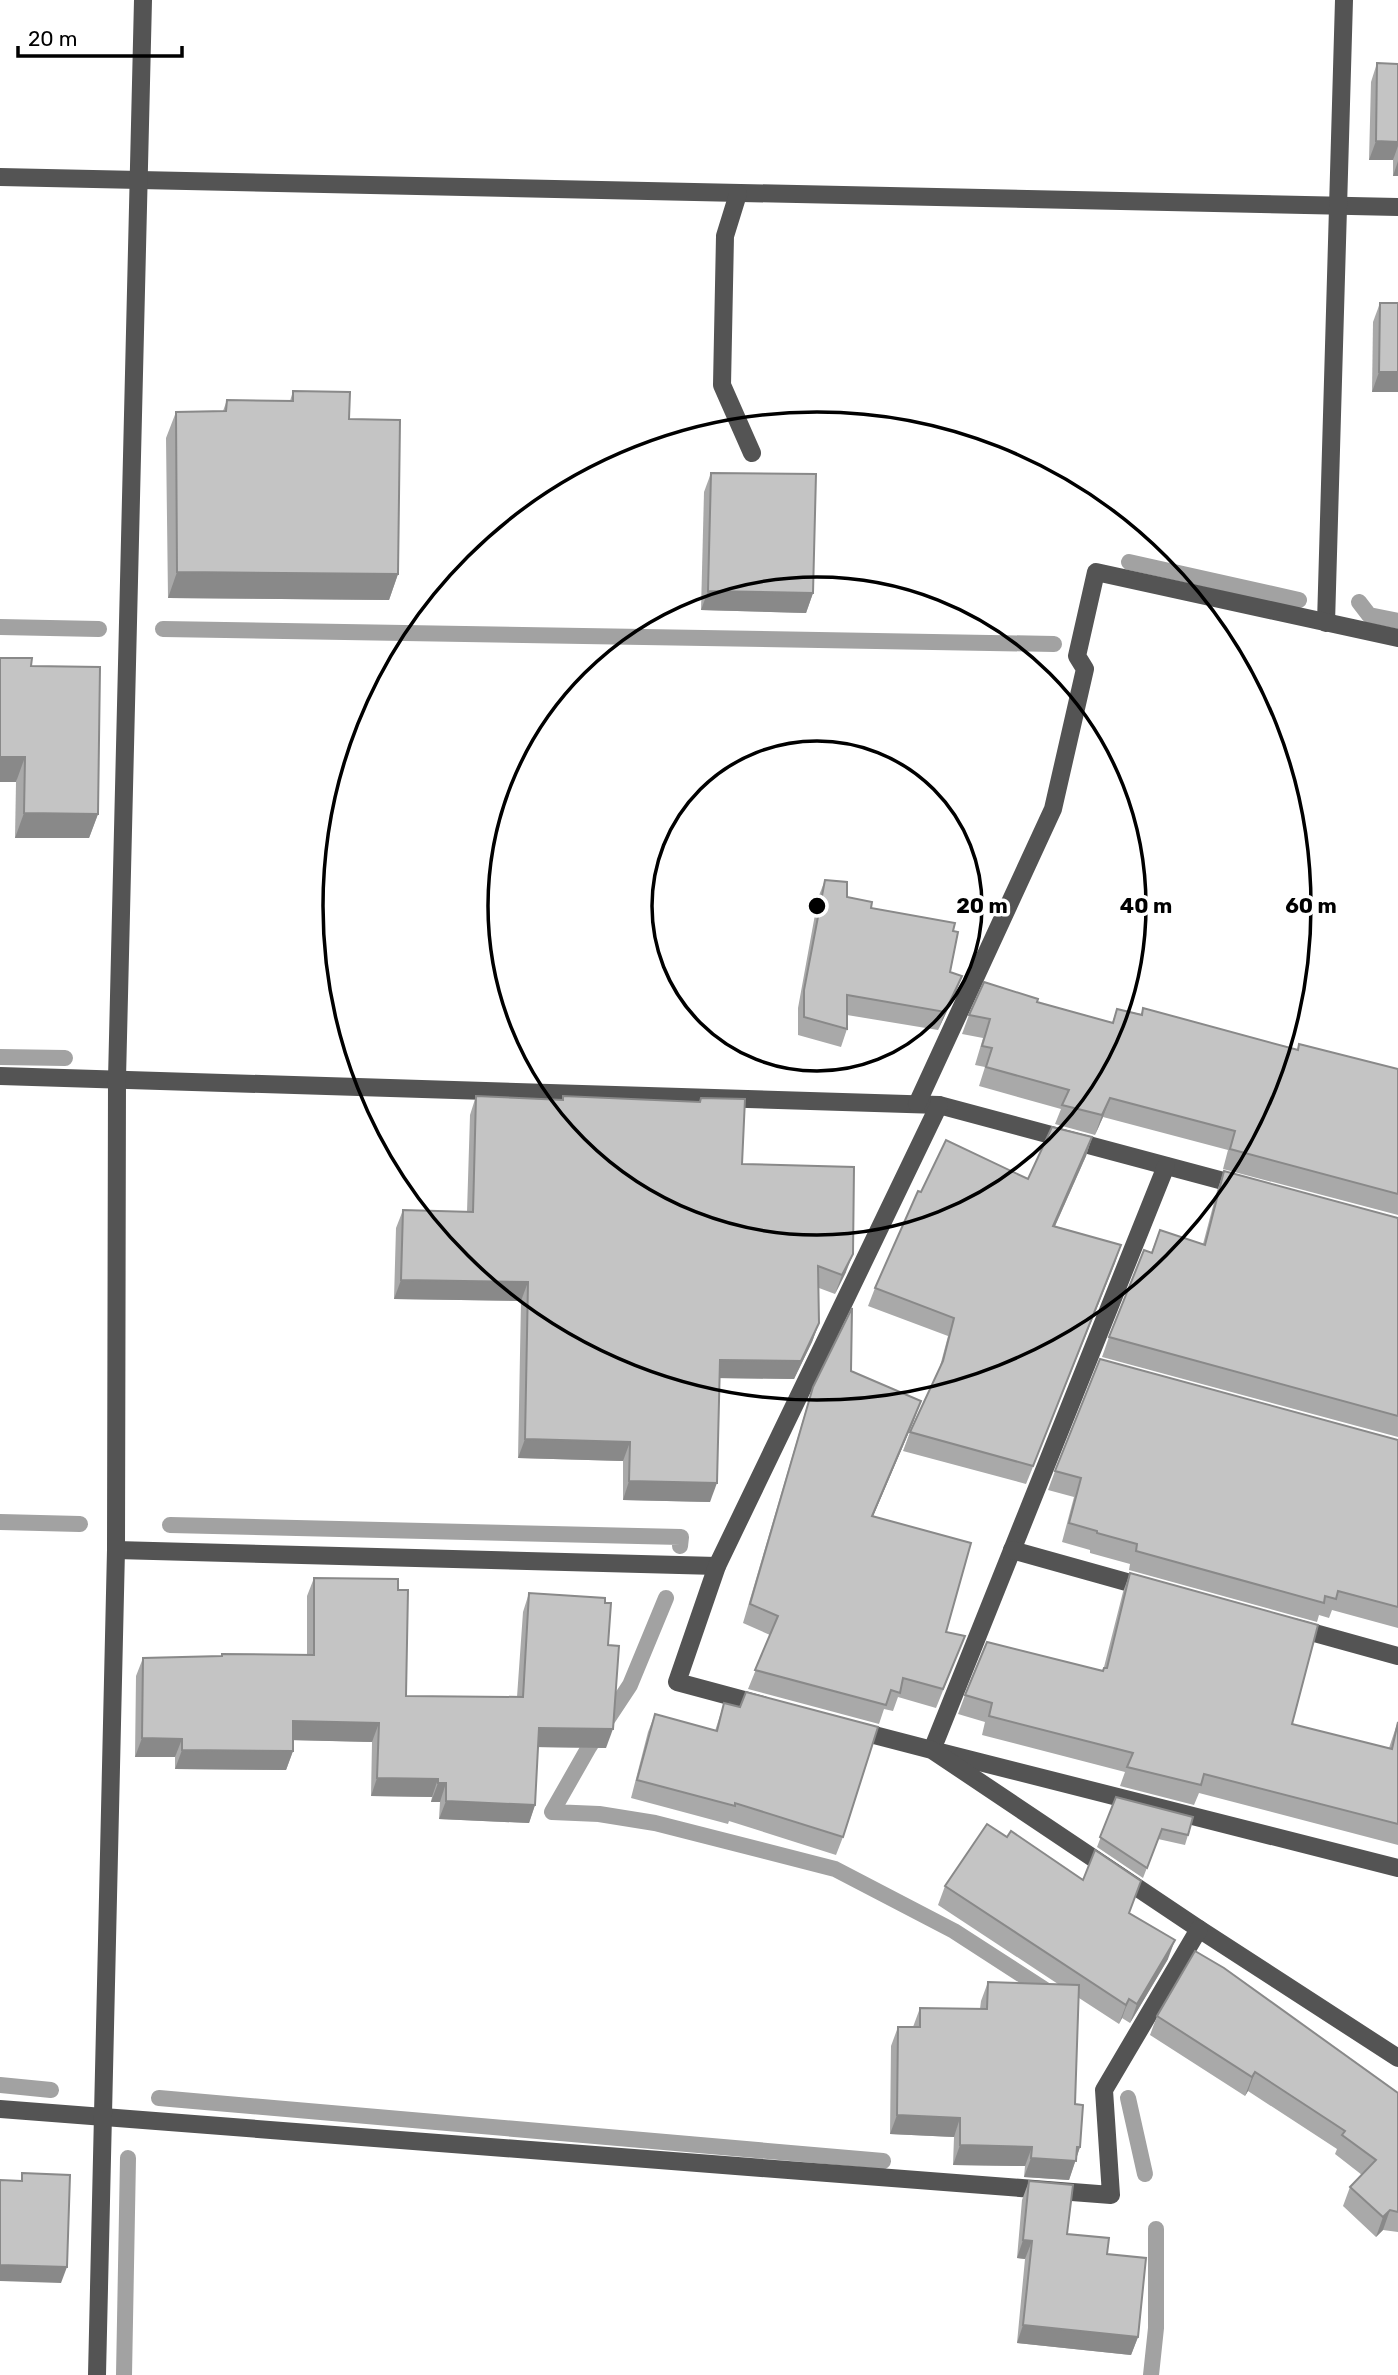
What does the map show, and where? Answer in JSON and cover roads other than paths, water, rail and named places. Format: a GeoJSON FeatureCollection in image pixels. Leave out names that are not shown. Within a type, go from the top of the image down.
{"type":"FeatureCollection","features":[{"type":"Feature","properties":{"kind":"street"},"geometry":{"type":"LineString","coordinates":[[97,2375],[116,1550],[117,1079],[143,0]]}},
{"type":"Feature","properties":{"kind":"street"},"geometry":{"type":"LineString","coordinates":[[1326,623],[1343,0]]}},
{"type":"Feature","properties":{"kind":"street"},"geometry":{"type":"LineString","coordinates":[[0,177],[1398,206]]}},
{"type":"Feature","properties":{"kind":"street"},"geometry":{"type":"LineString","coordinates":[[738,194],[725,236],[722,385],[752,453]]}},
{"type":"Feature","properties":{"kind":"street"},"geometry":{"type":"LineString","coordinates":[[917,1104],[1053,810],[1085,669],[1077,656],[1096,572],[1398,638]]}},
{"type":"Feature","properties":{"kind":"street"},"geometry":{"type":"LineString","coordinates":[[0,1076],[939,1105],[1256,1190]]}},
{"type":"Feature","properties":{"kind":"street"},"geometry":{"type":"LineString","coordinates":[[784,1711],[677,1682],[718,1566],[939,1105]]}},
{"type":"Feature","properties":{"kind":"street"},"geometry":{"type":"LineString","coordinates":[[932,1750],[1012,1550],[1093,1365],[1166,1166]]}},
{"type":"Feature","properties":{"kind":"street"},"geometry":{"type":"LineString","coordinates":[[116,1550],[718,1566]]}},
{"type":"Feature","properties":{"kind":"street"},"geometry":{"type":"LineString","coordinates":[[1012,1550],[1172,1594]]}},
{"type":"Feature","properties":{"kind":"street"},"geometry":{"type":"LineString","coordinates":[[1278,1623],[1398,1656]]}},
{"type":"Feature","properties":{"kind":"street"},"geometry":{"type":"LineString","coordinates":[[838,1725],[1398,1868]]}},
{"type":"Feature","properties":{"kind":"street"},"geometry":{"type":"LineString","coordinates":[[932,1750],[1199,1929],[1398,2058]]}},
{"type":"Feature","properties":{"kind":"street"},"geometry":{"type":"LineString","coordinates":[[0,2109],[1111,2195],[1104,2090],[1199,1929]]}},
{"type":"Feature","properties":{"kind":"waterway"},"geometry":{"type":"LineString","coordinates":[[1129,562],[1299,600]]}},
{"type":"Feature","properties":{"kind":"waterway"},"geometry":{"type":"LineString","coordinates":[[1359,602],[1369,615],[1398,621]]}},
{"type":"Feature","properties":{"kind":"waterway"},"geometry":{"type":"LineString","coordinates":[[0,627],[99,629]]}},
{"type":"Feature","properties":{"kind":"waterway"},"geometry":{"type":"LineString","coordinates":[[163,629],[1054,644]]}},
{"type":"Feature","properties":{"kind":"waterway"},"geometry":{"type":"LineString","coordinates":[[0,1057],[65,1058]]}},
{"type":"Feature","properties":{"kind":"waterway"},"geometry":{"type":"LineString","coordinates":[[0,1522],[80,1524]]}},
{"type":"Feature","properties":{"kind":"waterway"},"geometry":{"type":"LineString","coordinates":[[170,1525],[681,1537],[680,1546]]}},
{"type":"Feature","properties":{"kind":"waterway"},"geometry":{"type":"LineString","coordinates":[[666,1598],[630,1685],[589,1747],[552,1812],[599,1814],[655,1823],[835,1869],[954,1931],[1053,1995]]}},
{"type":"Feature","properties":{"kind":"waterway"},"geometry":{"type":"LineString","coordinates":[[0,2085],[51,2090]]}},
{"type":"Feature","properties":{"kind":"waterway"},"geometry":{"type":"LineString","coordinates":[[159,2098],[883,2161]]}},
{"type":"Feature","properties":{"kind":"waterway"},"geometry":{"type":"LineString","coordinates":[[1128,2098],[1145,2174]]}},
{"type":"Feature","properties":{"kind":"waterway"},"geometry":{"type":"LineString","coordinates":[[124,2375],[128,2158]]}},
{"type":"Feature","properties":{"kind":"waterway"},"geometry":{"type":"LineString","coordinates":[[1151,2375],[1156,2328],[1156,2229]]}}]}
